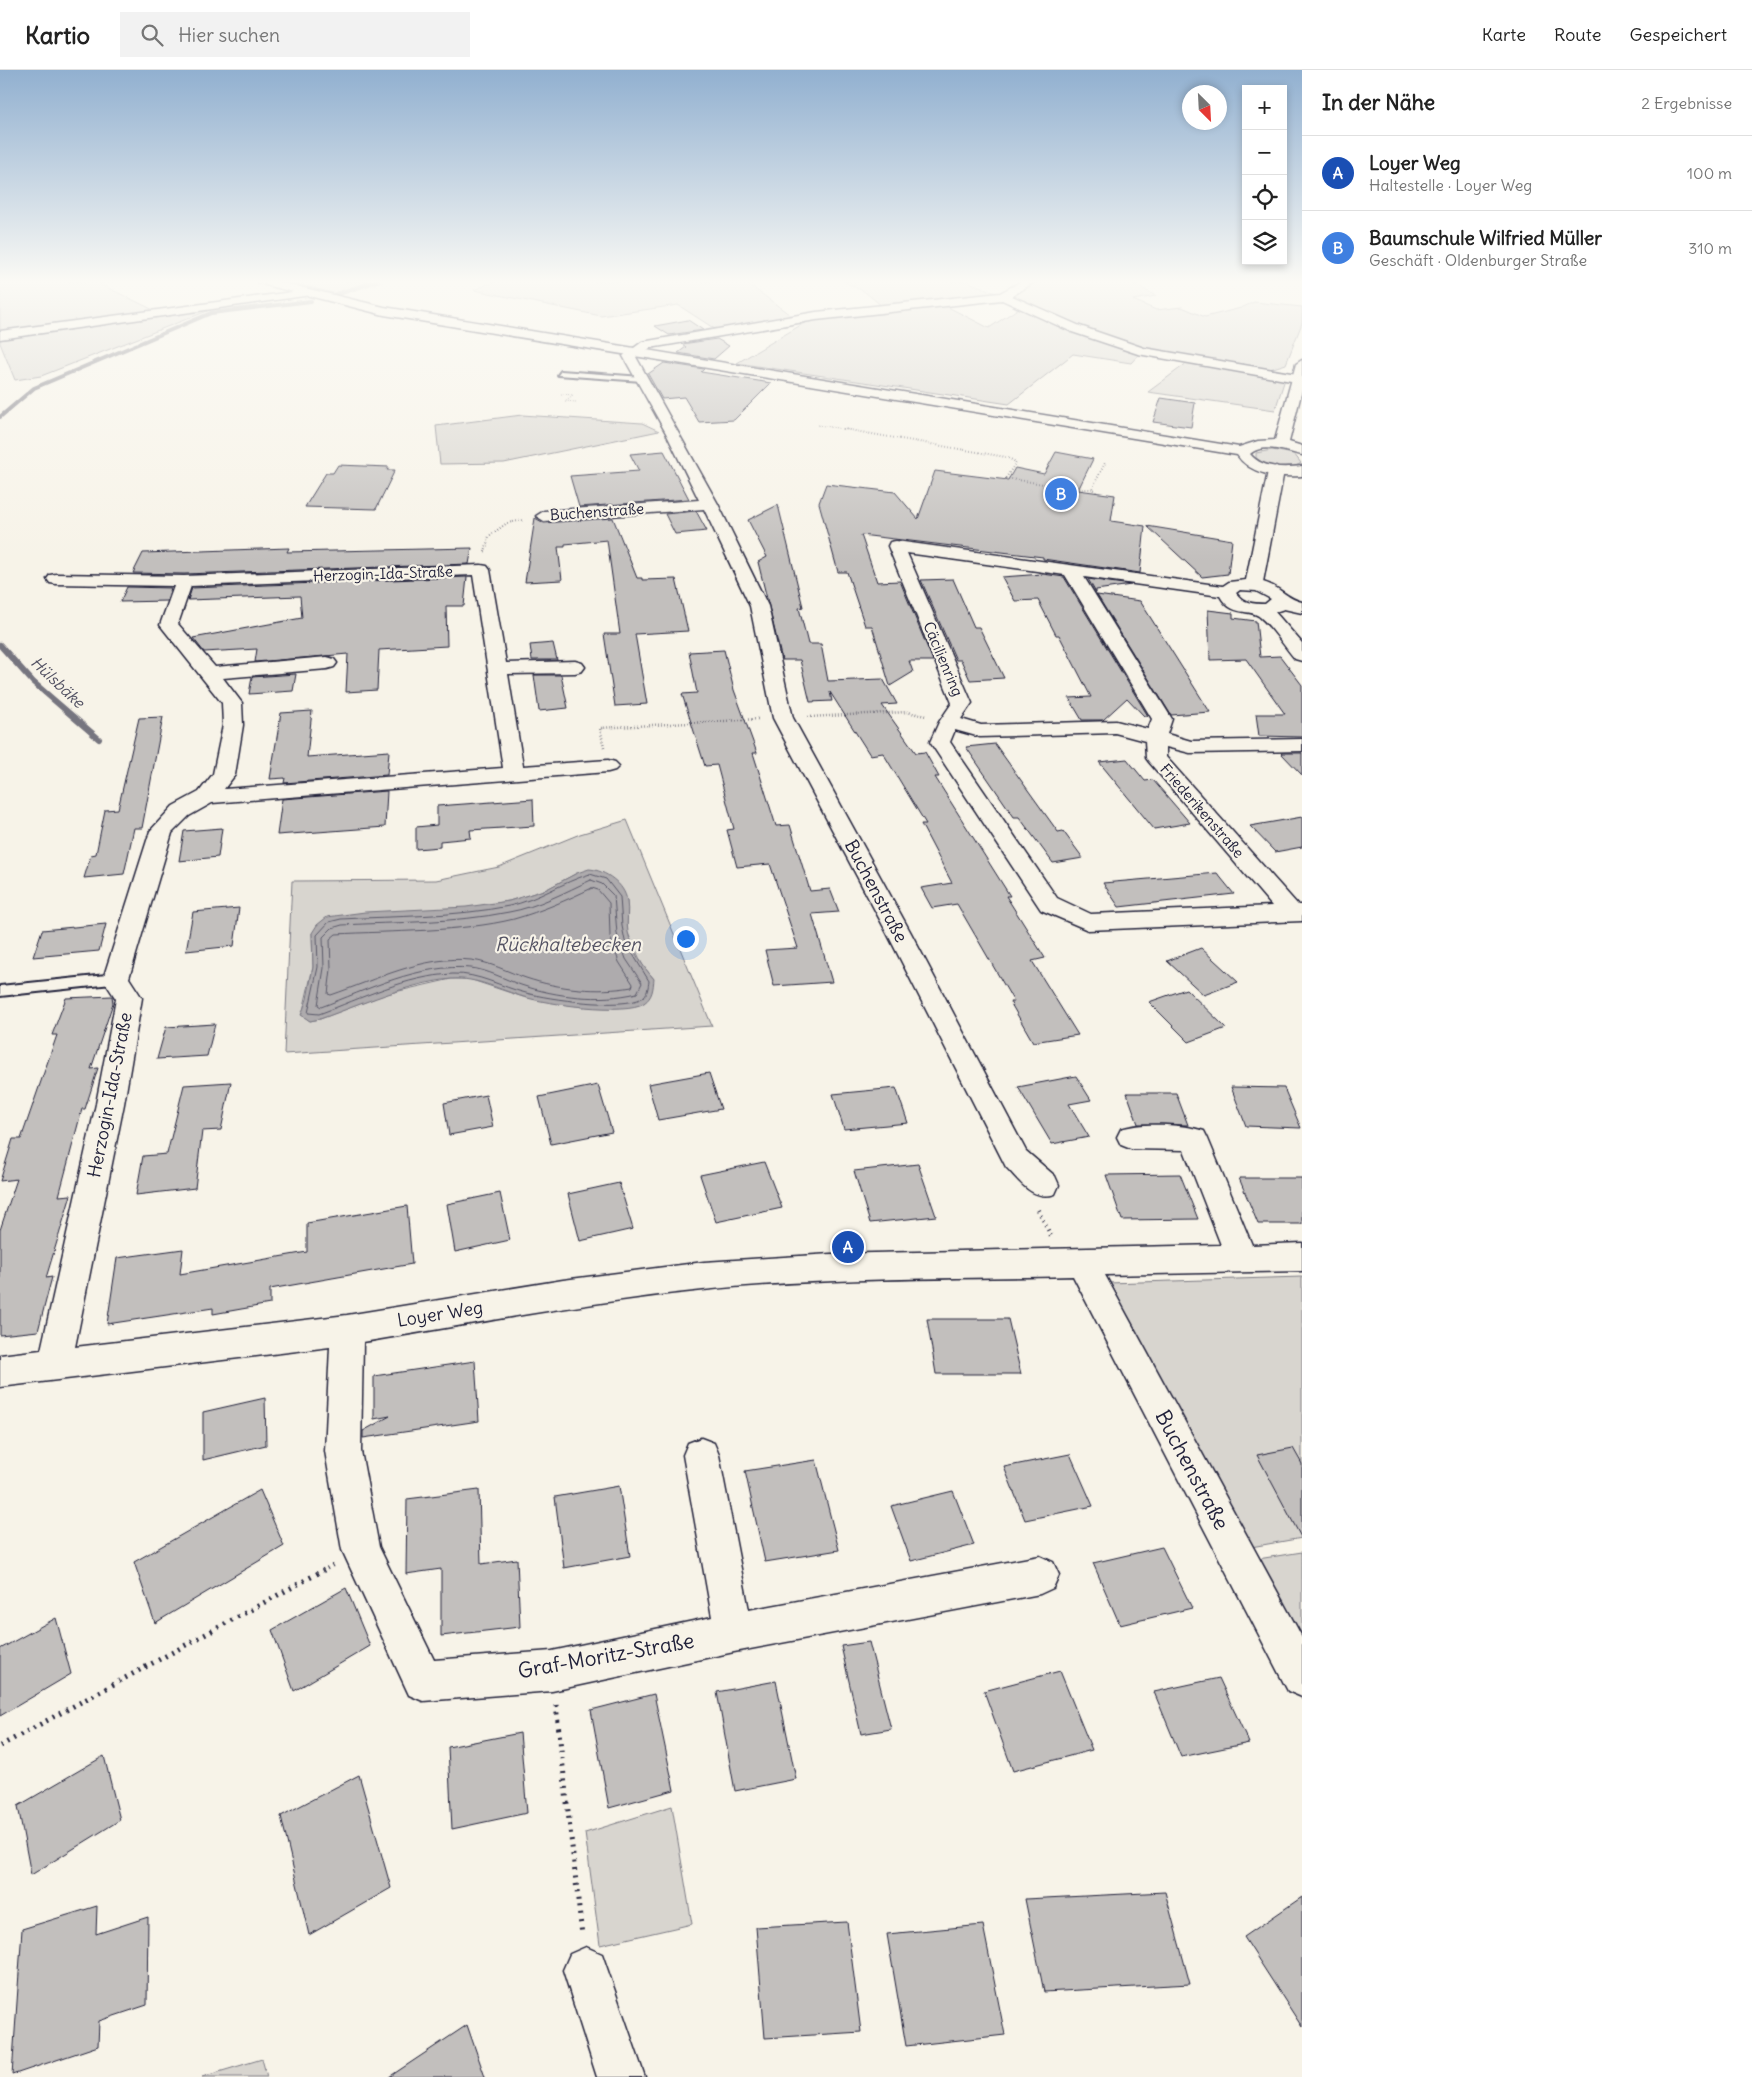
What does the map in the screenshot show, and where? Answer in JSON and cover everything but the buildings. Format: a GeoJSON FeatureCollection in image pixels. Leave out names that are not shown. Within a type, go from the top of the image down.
{"type":"FeatureCollection","features":[{"type":"Feature","properties":{"kind":"street","name":"Buchenstraße"},"geometry":{"type":"LineString","coordinates":[[640,375],[728,536],[759,606],[783,718],[899,933],[1016,1160],[1044,1185]]}},
{"type":"Feature","properties":{"kind":"street"},"geometry":{"type":"LineString","coordinates":[[772,375],[1243,452],[1250,446],[1258,444],[1280,445],[1302,451]]}},
{"type":"Feature","properties":{"kind":"street"},"geometry":{"type":"LineString","coordinates":[[1278,375],[1297,378]]}},
{"type":"Feature","properties":{"kind":"street"},"geometry":{"type":"LineString","coordinates":[[1280,445],[1298,375]]}},
{"type":"Feature","properties":{"kind":"street"},"geometry":{"type":"LineString","coordinates":[[1243,452],[1245,458],[1251,463],[1276,471],[1302,471]]}},
{"type":"Feature","properties":{"kind":"street"},"geometry":{"type":"LineString","coordinates":[[1276,471],[1254,585],[1273,592],[1280,602],[1302,608]]}},
{"type":"Feature","properties":{"kind":"street","name":"Buchenstraße"},"geometry":{"type":"LineString","coordinates":[[544,516],[710,504]]}},
{"type":"Feature","properties":{"kind":"street","name":"Cäcilienring"},"geometry":{"type":"LineString","coordinates":[[1254,585],[1235,586],[1226,592],[896,546],[962,703],[949,722],[940,742],[1049,904],[1088,922],[1297,914]]}},
{"type":"Feature","properties":{"kind":"street","name":"Friederikenstraße"},"geometry":{"type":"LineString","coordinates":[[1070,569],[1086,592],[1162,720],[1155,738],[1156,758],[1297,914]]}},
{"type":"Feature","properties":{"kind":"street","name":"Herzogin-Ida-Straße"},"geometry":{"type":"LineString","coordinates":[[56,579],[184,581],[480,570],[514,773]]}},
{"type":"Feature","properties":{"kind":"street"},"geometry":{"type":"LineString","coordinates":[[184,581],[169,625],[210,673],[232,703],[233,725],[224,775],[208,797]]}},
{"type":"Feature","properties":{"kind":"street","name":"Cäcilienring"},"geometry":{"type":"LineString","coordinates":[[1226,592],[1227,596],[1237,604],[1263,609]]}},
{"type":"Feature","properties":{"kind":"street"},"geometry":{"type":"LineString","coordinates":[[1263,609],[1275,607],[1280,602]]}},
{"type":"Feature","properties":{"kind":"street"},"geometry":{"type":"LineString","coordinates":[[1263,609],[1302,655]]}},
{"type":"Feature","properties":{"kind":"street"},"geometry":{"type":"LineString","coordinates":[[210,673],[327,663]]}},
{"type":"Feature","properties":{"kind":"street"},"geometry":{"type":"LineString","coordinates":[[498,669],[574,667]]}},
{"type":"Feature","properties":{"kind":"street"},"geometry":{"type":"LineString","coordinates":[[949,722],[980,731],[1116,727],[1190,747],[1302,745]]}},
{"type":"Feature","properties":{"kind":"street"},"geometry":{"type":"LineString","coordinates":[[116,979],[160,831],[182,811],[208,797],[608,766]]}},
{"type":"Feature","properties":{"kind":"street","name":"Herzogin-Ida-Straße"},"geometry":{"type":"LineString","coordinates":[[55,1364],[110,1104],[129,998],[116,979]]}},
{"type":"Feature","properties":{"kind":"street"},"geometry":{"type":"LineString","coordinates":[[1131,1137],[1194,1140],[1240,1257]]}},
{"type":"Feature","properties":{"kind":"street","name":"Loyer Weg"},"geometry":{"type":"LineString","coordinates":[[0,1372],[347,1330],[563,1294],[704,1276],[831,1268],[1302,1257]]}},
{"type":"Feature","properties":{"kind":"street","name":"Buchenstraße"},"geometry":{"type":"LineString","coordinates":[[1073,1263],[1302,1677]]}},
{"type":"Feature","properties":{"kind":"street","name":"Graf-Moritz-Straße"},"geometry":{"type":"LineString","coordinates":[[347,1330],[343,1450],[361,1550],[424,1681],[552,1671],[734,1632],[1040,1575]]}},
{"type":"Feature","properties":{"kind":"street"},"geometry":{"type":"LineString","coordinates":[[701,1455],[734,1632]]}},
{"type":"Feature","properties":{"kind":"street"},"geometry":{"type":"LineString","coordinates":[[586,1970],[621,2077]]}},
{"type":"Feature","properties":{"kind":"lane"},"geometry":{"type":"LineString","coordinates":[[583,375],[642,379]]}},
{"type":"Feature","properties":{"kind":"lane"},"geometry":{"type":"LineString","coordinates":[[0,991],[116,979]]}},
{"type":"Feature","properties":{"kind":"path"},"geometry":{"type":"LineString","coordinates":[[561,394],[573,395],[565,401],[576,402]]}},
{"type":"Feature","properties":{"kind":"path"},"geometry":{"type":"LineString","coordinates":[[818,425],[1006,458],[1016,462],[1006,478],[1074,489],[1092,489],[1096,492]]}},
{"type":"Feature","properties":{"kind":"path"},"geometry":{"type":"LineString","coordinates":[[1092,489],[1105,463]]}},
{"type":"Feature","properties":{"kind":"path","name":"Buchenstraße"},"geometry":{"type":"LineString","coordinates":[[489,536],[507,523],[544,516]]}},
{"type":"Feature","properties":{"kind":"path"},"geometry":{"type":"LineString","coordinates":[[608,766],[600,728],[907,712],[949,722]]}},
{"type":"Feature","properties":{"kind":"path"},"geometry":{"type":"LineString","coordinates":[[1044,1185],[1038,1209],[1073,1263]]}},
{"type":"Feature","properties":{"kind":"path"},"geometry":{"type":"LineString","coordinates":[[0,1746],[361,1550]]}},
{"type":"Feature","properties":{"kind":"path"},"geometry":{"type":"LineString","coordinates":[[552,1671],[586,1970]]}},
{"type":"Feature","properties":{"kind":"shaded area"},"geometry":{"type":"Polygon","coordinates":[[[13,375],[44,375],[41,376],[15,380],[13,375]]]}},
{"type":"Feature","properties":{"kind":"shaded area"},"geometry":{"type":"Polygon","coordinates":[[[814,375],[1047,375],[1009,404],[814,375]]]}},
{"type":"Feature","properties":{"kind":"shaded area"},"geometry":{"type":"Polygon","coordinates":[[[1171,375],[1258,375],[1285,379],[1275,410],[1148,392],[1171,375]]]}},
{"type":"Feature","properties":{"kind":"shaded area"},"geometry":{"type":"Polygon","coordinates":[[[522,415],[642,423],[659,431],[504,463],[440,464],[436,426],[522,415]]]}},
{"type":"Feature","properties":{"kind":"shaded area"},"geometry":{"type":"Polygon","coordinates":[[[1272,450],[1294,454],[1301,463],[1284,468],[1266,464],[1256,458],[1256,453],[1272,450]]]}},
{"type":"Feature","properties":{"kind":"shaded area"},"geometry":{"type":"Polygon","coordinates":[[[627,820],[712,1026],[284,1054],[292,881],[436,880],[499,867],[580,834],[627,820]],[[577,873],[547,889],[509,901],[312,933],[313,967],[302,1015],[310,1021],[320,1019],[386,994],[451,979],[469,979],[523,997],[583,1007],[654,979],[643,966],[627,931],[627,899],[577,873]]]}},
{"type":"Feature","properties":{"kind":"shaded area"},"geometry":{"type":"Polygon","coordinates":[[[1302,1277],[1302,1538],[1251,1547],[1108,1283],[1302,1277]]]}},
{"type":"Feature","properties":{"kind":"shaded area"},"geometry":{"type":"Polygon","coordinates":[[[1302,1552],[1302,1640],[1258,1559],[1302,1552]]]}},
{"type":"Feature","properties":{"kind":"shaded area"},"geometry":{"type":"Polygon","coordinates":[[[672,1806],[692,1924],[600,1945],[585,1833],[672,1806]]]}},
{"type":"Feature","properties":{"kind":"shaded area"},"geometry":{"type":"Polygon","coordinates":[[[262,2059],[267,2077],[202,2077],[262,2059]]]}},
{"type":"Feature","properties":{"kind":"water","name":"Rückhaltebecken"},"geometry":{"type":"Polygon","coordinates":[[[589,869],[608,875],[618,884],[625,895],[628,905],[627,928],[632,945],[645,968],[654,979],[651,995],[644,1003],[621,1008],[604,1008],[550,1003],[524,997],[479,982],[451,979],[417,985],[320,1019],[310,1021],[301,1015],[307,999],[313,967],[312,933],[317,925],[327,917],[365,912],[466,907],[509,901],[547,889],[577,873],[589,869]]]}},
{"type":"Feature","properties":{"kind":"waterway","name":"Hülsbäke"},"geometry":{"type":"LineString","coordinates":[[0,417],[34,388],[65,375]]}},
{"type":"Feature","properties":{"kind":"waterway","name":"Hülsbäke"},"geometry":{"type":"LineString","coordinates":[[0,645],[33,682],[99,739]]}},
{"type":"Feature","properties":{"kind":"place","name":"Baumschule Wilfried Müller"},"geometry":{"type":"Point","coordinates":[1061,494]}},
{"type":"Feature","properties":{"kind":"place","name":"Loyer Weg"},"geometry":{"type":"Point","coordinates":[848,1247]}}]}
